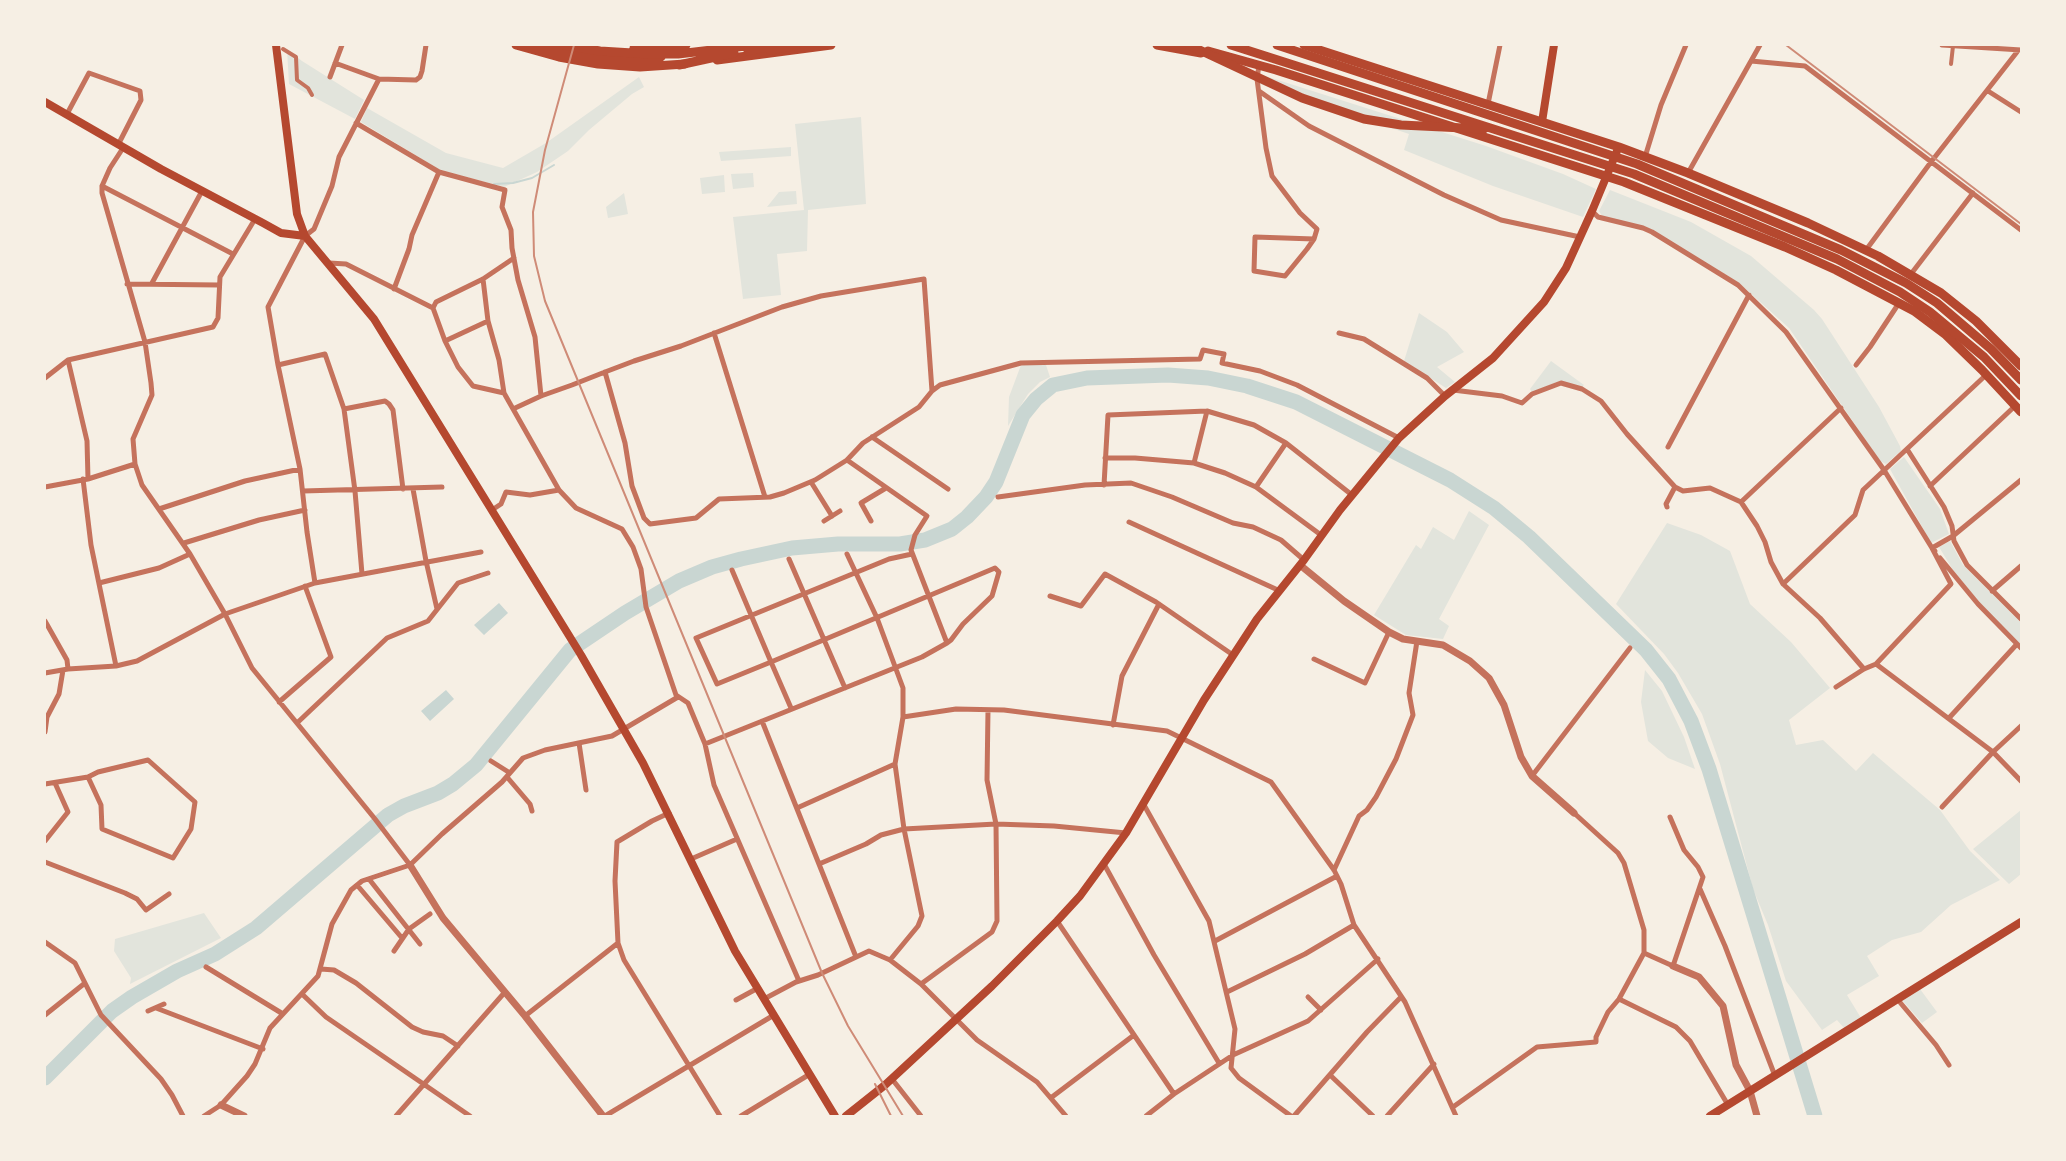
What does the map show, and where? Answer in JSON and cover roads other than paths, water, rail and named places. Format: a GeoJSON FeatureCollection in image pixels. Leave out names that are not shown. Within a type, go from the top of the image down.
{"type":"FeatureCollection","features":[{"type":"Feature","properties":{"kind":"highway"},"geometry":{"type":"LineString","coordinates":[[516,45],[599,57],[640,59],[678,56],[737,46],[756,51],[797,45]]}},
{"type":"Feature","properties":{"kind":"highway"},"geometry":{"type":"LineString","coordinates":[[538,45],[561,51],[649,54],[678,54],[754,45]]}},
{"type":"Feature","properties":{"kind":"highway"},"geometry":{"type":"LineString","coordinates":[[578,53],[686,45]]}},
{"type":"Feature","properties":{"kind":"highway"},"geometry":{"type":"LineString","coordinates":[[679,65],[775,45]]}},
{"type":"Feature","properties":{"kind":"highway"},"geometry":{"type":"LineString","coordinates":[[578,53],[598,64],[640,67],[679,65],[831,45]]}},
{"type":"Feature","properties":{"kind":"highway"},"geometry":{"type":"LineString","coordinates":[[1157,45],[1259,66]]}},
{"type":"Feature","properties":{"kind":"highway"},"geometry":{"type":"LineString","coordinates":[[1182,45],[1259,66],[1606,180],[1724,221],[1785,247],[1836,270],[1899,303],[1946,335],[2018,409]]}},
{"type":"Feature","properties":{"kind":"highway"},"geometry":{"type":"LineString","coordinates":[[1231,45],[1605,164],[1671,188],[1868,274],[1930,312],[1957,333],[1984,357],[2021,396]]}},
{"type":"Feature","properties":{"kind":"highway"},"geometry":{"type":"LineString","coordinates":[[1305,45],[1619,147],[1688,172],[1808,223],[1866,250],[1941,293],[1976,321],[2021,366]]}},
{"type":"Feature","properties":{"kind":"highway"},"geometry":{"type":"LineString","coordinates":[[1191,46],[1302,98],[1364,118],[1401,125],[1475,128],[1518,136]]}},
{"type":"Feature","properties":{"kind":"highway"},"geometry":{"type":"LineString","coordinates":[[1280,46],[1637,164],[1841,250],[1906,283],[1937,303],[1984,343],[2021,380]]}},
{"type":"Feature","properties":{"kind":"main road"},"geometry":{"type":"LineString","coordinates":[[1542,122],[1554,45]]}},
{"type":"Feature","properties":{"kind":"main road"},"geometry":{"type":"LineString","coordinates":[[280,47],[297,214],[305,236],[374,319],[580,653],[629,736],[669,813],[735,951],[835,1116]]}},
{"type":"Feature","properties":{"kind":"main road"},"geometry":{"type":"LineString","coordinates":[[45,102],[120,146],[281,233],[305,236]]}},
{"type":"Feature","properties":{"kind":"main road"},"geometry":{"type":"LineString","coordinates":[[846,1116],[892,1079],[955,1020],[1080,896],[1144,805],[1182,738],[1257,619],[1302,563],[1321,535],[1399,438],[1445,396],[1493,358],[1544,303],[1566,268],[1619,147]]}},
{"type":"Feature","properties":{"kind":"main road"},"geometry":{"type":"LineString","coordinates":[[1710,1116],[2021,922]]}},
{"type":"Feature","properties":{"kind":"street"},"geometry":{"type":"LineString","coordinates":[[330,77],[342,45]]}},
{"type":"Feature","properties":{"kind":"street"},"geometry":{"type":"LineString","coordinates":[[335,63],[379,79],[416,80],[422,71],[426,45]]}},
{"type":"Feature","properties":{"kind":"street"},"geometry":{"type":"LineString","coordinates":[[1488,104],[1500,45]]}},
{"type":"Feature","properties":{"kind":"street"},"geometry":{"type":"LineString","coordinates":[[1645,157],[1661,105],[1686,45]]}},
{"type":"Feature","properties":{"kind":"street"},"geometry":{"type":"LineString","coordinates":[[1688,172],[1760,45]]}},
{"type":"Feature","properties":{"kind":"street"},"geometry":{"type":"LineString","coordinates":[[1942,45],[2019,52]]}},
{"type":"Feature","properties":{"kind":"street"},"geometry":{"type":"LineString","coordinates":[[1951,64],[1953,46]]}},
{"type":"Feature","properties":{"kind":"street"},"geometry":{"type":"LineString","coordinates":[[280,47],[296,57],[297,80],[308,88],[312,95]]}},
{"type":"Feature","properties":{"kind":"street"},"geometry":{"type":"LineString","coordinates":[[1866,250],[1931,162],[2019,52]]}},
{"type":"Feature","properties":{"kind":"street"},"geometry":{"type":"LineString","coordinates":[[1751,61],[1805,66],[2021,230]]}},
{"type":"Feature","properties":{"kind":"street"},"geometry":{"type":"LineString","coordinates":[[1259,66],[1257,79],[1272,176],[1300,213],[1316,226],[1314,239],[1285,276],[1254,271],[1255,237],[1314,239]]}},
{"type":"Feature","properties":{"kind":"street"},"geometry":{"type":"LineString","coordinates":[[67,114],[89,73],[140,91],[141,100],[102,186],[102,193],[145,342],[152,395],[133,439],[135,464],[142,485],[184,543],[225,614],[252,668],[382,827],[410,865],[443,918],[604,1116],[774,1015]]}},
{"type":"Feature","properties":{"kind":"street"},"geometry":{"type":"LineString","coordinates":[[315,583],[300,469],[268,307],[305,236],[314,229],[332,186],[339,157],[379,79]]}},
{"type":"Feature","properties":{"kind":"street"},"geometry":{"type":"LineString","coordinates":[[1988,90],[2021,111]]}},
{"type":"Feature","properties":{"kind":"street"},"geometry":{"type":"LineString","coordinates":[[1259,91],[1309,126],[1444,195],[1501,220],[1580,237]]}},
{"type":"Feature","properties":{"kind":"street"},"geometry":{"type":"LineString","coordinates":[[356,123],[439,172],[505,190],[502,202],[511,230],[514,258],[535,337],[541,396]]}},
{"type":"Feature","properties":{"kind":"street"},"geometry":{"type":"LineString","coordinates":[[394,289],[412,235],[439,172]]}},
{"type":"Feature","properties":{"kind":"street"},"geometry":{"type":"LineString","coordinates":[[102,186],[233,254]]}},
{"type":"Feature","properties":{"kind":"street"},"geometry":{"type":"LineString","coordinates":[[152,283],[202,191]]}},
{"type":"Feature","properties":{"kind":"street"},"geometry":{"type":"LineString","coordinates":[[1911,274],[1972,193]]}},
{"type":"Feature","properties":{"kind":"street"},"geometry":{"type":"LineString","coordinates":[[1594,208],[1598,217],[1652,232],[1738,285],[1786,332],[1884,470],[1952,584],[1876,664],[1836,687]]}},
{"type":"Feature","properties":{"kind":"street"},"geometry":{"type":"LineString","coordinates":[[45,378],[68,360],[213,327],[218,318],[220,276],[255,219]]}},
{"type":"Feature","properties":{"kind":"street"},"geometry":{"type":"LineString","coordinates":[[433,308],[436,302],[483,279],[514,258]]}},
{"type":"Feature","properties":{"kind":"street"},"geometry":{"type":"LineString","coordinates":[[329,263],[346,264],[433,308],[458,367],[473,386],[504,393]]}},
{"type":"Feature","properties":{"kind":"street"},"geometry":{"type":"LineString","coordinates":[[483,279],[488,321],[499,360],[504,393],[559,490],[576,508],[622,529],[633,547],[641,569],[646,607],[665,666],[678,698],[688,703],[705,744],[714,785],[799,981]]}},
{"type":"Feature","properties":{"kind":"street"},"geometry":{"type":"LineString","coordinates":[[513,409],[605,372],[804,300],[924,279],[932,391]]}},
{"type":"Feature","properties":{"kind":"street"},"geometry":{"type":"LineString","coordinates":[[127,284],[219,285]]}},
{"type":"Feature","properties":{"kind":"street"},"geometry":{"type":"LineString","coordinates":[[1668,447],[1749,295]]}},
{"type":"Feature","properties":{"kind":"street"},"geometry":{"type":"LineString","coordinates":[[1856,365],[1870,348],[1899,303]]}},
{"type":"Feature","properties":{"kind":"street"},"geometry":{"type":"LineString","coordinates":[[445,340],[488,321]]}},
{"type":"Feature","properties":{"kind":"street"},"geometry":{"type":"LineString","coordinates":[[714,333],[765,497]]}},
{"type":"Feature","properties":{"kind":"street"},"geometry":{"type":"LineString","coordinates":[[1339,333],[1365,339],[1427,378],[1445,396]]}},
{"type":"Feature","properties":{"kind":"street"},"geometry":{"type":"LineString","coordinates":[[605,372],[625,443],[632,486],[644,518],[650,524],[696,518],[719,499],[765,497],[784,493],[811,482],[848,460],[863,443],[919,407],[940,385],[1021,363],[1200,359],[1203,350],[1224,354],[1222,363],[1260,371],[1297,385],[1399,438]]}},
{"type":"Feature","properties":{"kind":"street"},"geometry":{"type":"LineString","coordinates":[[278,364],[325,354],[344,409],[355,491],[362,574]]}},
{"type":"Feature","properties":{"kind":"street"},"geometry":{"type":"LineString","coordinates":[[68,360],[87,441],[86,479],[91,545],[116,666]]}},
{"type":"Feature","properties":{"kind":"street"},"geometry":{"type":"LineString","coordinates":[[1784,585],[1855,515],[1863,490],[1986,375]]}},
{"type":"Feature","properties":{"kind":"street"},"geometry":{"type":"LineString","coordinates":[[1453,390],[1494,394],[1522,403],[1543,389],[1561,383],[1582,389],[1601,401],[1627,434],[1675,487],[1683,491],[1710,488],[1741,502],[1757,526],[1771,562],[1784,585],[1824,623],[1864,669]]}},
{"type":"Feature","properties":{"kind":"street"},"geometry":{"type":"LineString","coordinates":[[344,409],[385,401],[389,404],[393,410],[403,489]]}},
{"type":"Feature","properties":{"kind":"street"},"geometry":{"type":"LineString","coordinates":[[1741,502],[1840,408]]}},
{"type":"Feature","properties":{"kind":"street"},"geometry":{"type":"LineString","coordinates":[[1930,486],[2018,409]]}},
{"type":"Feature","properties":{"kind":"street"},"geometry":{"type":"LineString","coordinates":[[1194,463],[1208,411]]}},
{"type":"Feature","properties":{"kind":"street"},"geometry":{"type":"LineString","coordinates":[[1104,485],[1108,415],[1208,411],[1254,425],[1286,443],[1353,495]]}},
{"type":"Feature","properties":{"kind":"street"},"geometry":{"type":"LineString","coordinates":[[872,437],[948,489]]}},
{"type":"Feature","properties":{"kind":"street"},"geometry":{"type":"LineString","coordinates":[[1256,487],[1286,443]]}},
{"type":"Feature","properties":{"kind":"street"},"geometry":{"type":"LineString","coordinates":[[1907,449],[1944,507],[1952,526],[1953,537],[1967,565],[2021,619]]}},
{"type":"Feature","properties":{"kind":"street"},"geometry":{"type":"LineString","coordinates":[[1105,458],[1194,463],[1225,473],[1256,487],[1321,535]]}},
{"type":"Feature","properties":{"kind":"street"},"geometry":{"type":"LineString","coordinates":[[848,460],[927,516],[914,537],[911,552],[947,643]]}},
{"type":"Feature","properties":{"kind":"street"},"geometry":{"type":"LineString","coordinates":[[45,487],[86,479],[135,464]]}},
{"type":"Feature","properties":{"kind":"street"},"geometry":{"type":"LineString","coordinates":[[159,509],[255,478],[300,469]]}},
{"type":"Feature","properties":{"kind":"street"},"geometry":{"type":"LineString","coordinates":[[1932,548],[1953,537],[2021,480]]}},
{"type":"Feature","properties":{"kind":"street"},"geometry":{"type":"LineString","coordinates":[[811,482],[832,516]]}},
{"type":"Feature","properties":{"kind":"street"},"geometry":{"type":"LineString","coordinates":[[998,497],[1085,485],[1131,483],[1147,487],[1233,523],[1253,527],[1281,540],[1302,563],[1344,601],[1389,632],[1403,639],[1443,645],[1470,661],[1489,678],[1504,705],[1521,758],[1532,776],[1618,853],[1624,863],[1644,930],[1644,953],[1619,999],[1608,1012],[1596,1037],[1596,1042],[1537,1047],[1453,1107]]}},
{"type":"Feature","properties":{"kind":"street"},"geometry":{"type":"LineString","coordinates":[[303,491],[442,487]]}},
{"type":"Feature","properties":{"kind":"street"},"geometry":{"type":"LineString","coordinates":[[1667,507],[1666,504],[1675,487]]}},
{"type":"Feature","properties":{"kind":"street"},"geometry":{"type":"LineString","coordinates":[[871,522],[861,503],[886,488]]}},
{"type":"Feature","properties":{"kind":"street"},"geometry":{"type":"LineString","coordinates":[[413,489],[437,609]]}},
{"type":"Feature","properties":{"kind":"street"},"geometry":{"type":"LineString","coordinates":[[492,510],[501,504],[506,492],[530,495],[559,490]]}},
{"type":"Feature","properties":{"kind":"street"},"geometry":{"type":"LineString","coordinates":[[184,543],[259,520],[305,510]]}},
{"type":"Feature","properties":{"kind":"street"},"geometry":{"type":"LineString","coordinates":[[824,521],[840,511]]}},
{"type":"Feature","properties":{"kind":"street"},"geometry":{"type":"LineString","coordinates":[[1129,522],[1280,591]]}},
{"type":"Feature","properties":{"kind":"street"},"geometry":{"type":"LineString","coordinates":[[1932,548],[1978,604],[2019,646],[1949,718]]}},
{"type":"Feature","properties":{"kind":"street"},"geometry":{"type":"LineString","coordinates":[[45,673],[66,669],[116,666],[137,661],[160,651],[225,614],[315,583],[481,552]]}},
{"type":"Feature","properties":{"kind":"street"},"geometry":{"type":"LineString","coordinates":[[705,744],[922,657],[947,643],[992,596],[999,572],[995,568],[717,684],[696,638],[856,572],[911,552]]}},
{"type":"Feature","properties":{"kind":"street"},"geometry":{"type":"LineString","coordinates":[[99,583],[159,568],[190,554]]}},
{"type":"Feature","properties":{"kind":"street"},"geometry":{"type":"LineString","coordinates":[[847,554],[877,618],[903,687],[903,717],[895,764],[904,829],[922,916],[918,926],[890,960]]}},
{"type":"Feature","properties":{"kind":"street"},"geometry":{"type":"LineString","coordinates":[[789,559],[845,688]]}},
{"type":"Feature","properties":{"kind":"street"},"geometry":{"type":"LineString","coordinates":[[1992,591],[2021,566]]}},
{"type":"Feature","properties":{"kind":"street"},"geometry":{"type":"LineString","coordinates":[[732,570],[791,708]]}},
{"type":"Feature","properties":{"kind":"street"},"geometry":{"type":"LineString","coordinates":[[297,723],[387,638],[428,621],[458,583],[488,573]]}},
{"type":"Feature","properties":{"kind":"street"},"geometry":{"type":"LineString","coordinates":[[1050,596],[1081,606],[1105,574],[1159,604],[1233,655]]}},
{"type":"Feature","properties":{"kind":"street"},"geometry":{"type":"LineString","coordinates":[[279,702],[331,657],[306,586]]}},
{"type":"Feature","properties":{"kind":"street"},"geometry":{"type":"LineString","coordinates":[[1113,725],[1122,676],[1159,604]]}},
{"type":"Feature","properties":{"kind":"street"},"geometry":{"type":"LineString","coordinates":[[45,621],[68,660],[59,694],[46,717],[45,732]]}},
{"type":"Feature","properties":{"kind":"street"},"geometry":{"type":"LineString","coordinates":[[1314,659],[1365,683],[1389,632]]}},
{"type":"Feature","properties":{"kind":"street"},"geometry":{"type":"LineString","coordinates":[[1334,870],[1359,816],[1367,810],[1376,797],[1396,759],[1413,715],[1409,693],[1418,641]]}},
{"type":"Feature","properties":{"kind":"street"},"geometry":{"type":"LineString","coordinates":[[1532,776],[1630,648]]}},
{"type":"Feature","properties":{"kind":"street"},"geometry":{"type":"LineString","coordinates":[[1876,664],[1993,752],[2021,781]]}},
{"type":"Feature","properties":{"kind":"street"},"geometry":{"type":"LineString","coordinates":[[204,1116],[221,1105],[247,1076],[262,1049],[270,1028],[315,981],[321,969],[332,924],[351,890],[362,881],[410,865],[441,834],[508,775],[523,758],[545,750],[612,736],[678,698]]}},
{"type":"Feature","properties":{"kind":"street"},"geometry":{"type":"LineString","coordinates":[[903,717],[945,714],[956,709],[1004,710],[1167,731],[1271,782],[1334,870],[1354,925],[1401,997],[1434,1064],[1456,1116]]}},
{"type":"Feature","properties":{"kind":"street"},"geometry":{"type":"LineString","coordinates":[[921,984],[992,932],[997,921],[996,824],[987,780],[988,710]]}},
{"type":"Feature","properties":{"kind":"street"},"geometry":{"type":"LineString","coordinates":[[762,721],[856,957]]}},
{"type":"Feature","properties":{"kind":"street"},"geometry":{"type":"LineString","coordinates":[[1942,807],[1993,752],[2021,726]]}},
{"type":"Feature","properties":{"kind":"street"},"geometry":{"type":"LineString","coordinates":[[579,743],[586,790]]}},
{"type":"Feature","properties":{"kind":"street"},"geometry":{"type":"LineString","coordinates":[[45,784],[88,777],[98,772],[148,760],[195,802],[191,829],[173,858],[102,829],[101,805],[88,777]]}},
{"type":"Feature","properties":{"kind":"street"},"geometry":{"type":"LineString","coordinates":[[491,761],[508,775],[530,804],[532,811]]}},
{"type":"Feature","properties":{"kind":"street"},"geometry":{"type":"LineString","coordinates":[[797,808],[895,764]]}},
{"type":"Feature","properties":{"kind":"street"},"geometry":{"type":"LineString","coordinates":[[45,842],[68,812],[55,783]]}},
{"type":"Feature","properties":{"kind":"street"},"geometry":{"type":"LineString","coordinates":[[1144,805],[1209,921],[1235,1029],[1231,1068],[1234,1073],[1292,1116],[1401,997]]}},
{"type":"Feature","properties":{"kind":"street"},"geometry":{"type":"LineString","coordinates":[[669,813],[617,842],[615,881],[618,944],[624,960],[720,1116]]}},
{"type":"Feature","properties":{"kind":"street"},"geometry":{"type":"LineString","coordinates":[[1670,817],[1684,850],[1703,877],[1673,966]]}},
{"type":"Feature","properties":{"kind":"street"},"geometry":{"type":"LineString","coordinates":[[819,864],[882,835],[904,829],[996,824],[1054,826],[1126,833]]}},
{"type":"Feature","properties":{"kind":"street"},"geometry":{"type":"LineString","coordinates":[[691,859],[737,839]]}},
{"type":"Feature","properties":{"kind":"street"},"geometry":{"type":"LineString","coordinates":[[45,862],[125,893],[137,900],[146,910],[169,894]]}},
{"type":"Feature","properties":{"kind":"street"},"geometry":{"type":"LineString","coordinates":[[1104,864],[1154,955],[1219,1063]]}},
{"type":"Feature","properties":{"kind":"street"},"geometry":{"type":"LineString","coordinates":[[1215,941],[1337,876]]}},
{"type":"Feature","properties":{"kind":"street"},"geometry":{"type":"LineString","coordinates":[[369,879],[420,944]]}},
{"type":"Feature","properties":{"kind":"street"},"geometry":{"type":"LineString","coordinates":[[357,885],[402,938]]}},
{"type":"Feature","properties":{"kind":"street"},"geometry":{"type":"LineString","coordinates":[[1700,889],[1725,946],[1774,1076]]}},
{"type":"Feature","properties":{"kind":"street"},"geometry":{"type":"LineString","coordinates":[[371,902],[378,891]]}},
{"type":"Feature","properties":{"kind":"street"},"geometry":{"type":"LineString","coordinates":[[394,951],[409,929],[430,914]]}},
{"type":"Feature","properties":{"kind":"street"},"geometry":{"type":"LineString","coordinates":[[1057,921],[1174,1094]]}},
{"type":"Feature","properties":{"kind":"street"},"geometry":{"type":"LineString","coordinates":[[1227,992],[1305,954],[1354,925]]}},
{"type":"Feature","properties":{"kind":"street"},"geometry":{"type":"LineString","coordinates":[[45,942],[75,963],[101,1015],[161,1079],[183,1116]]}},
{"type":"Feature","properties":{"kind":"street"},"geometry":{"type":"LineString","coordinates":[[525,1016],[618,944]]}},
{"type":"Feature","properties":{"kind":"street"},"geometry":{"type":"LineString","coordinates":[[764,999],[799,981],[869,951],[890,960],[921,984],[977,1040],[1037,1082],[1052,1097],[1065,1116]]}},
{"type":"Feature","properties":{"kind":"street"},"geometry":{"type":"LineString","coordinates":[[1644,953],[1699,976],[1723,1006],[1736,1065],[1750,1091],[1757,1116]]}},
{"type":"Feature","properties":{"kind":"street"},"geometry":{"type":"LineString","coordinates":[[1151,1115],[1174,1094],[1219,1063],[1308,1021],[1378,959]]}},
{"type":"Feature","properties":{"kind":"street"},"geometry":{"type":"LineString","coordinates":[[206,968],[283,1014]]}},
{"type":"Feature","properties":{"kind":"street"},"geometry":{"type":"LineString","coordinates":[[321,969],[334,970],[356,982],[412,1027],[443,1036],[458,1046]]}},
{"type":"Feature","properties":{"kind":"street"},"geometry":{"type":"LineString","coordinates":[[45,1015],[85,983]]}},
{"type":"Feature","properties":{"kind":"street"},"geometry":{"type":"LineString","coordinates":[[736,1000],[758,987]]}},
{"type":"Feature","properties":{"kind":"street"},"geometry":{"type":"LineString","coordinates":[[396,1116],[505,992]]}},
{"type":"Feature","properties":{"kind":"street"},"geometry":{"type":"LineString","coordinates":[[302,993],[326,1017],[470,1116]]}},
{"type":"Feature","properties":{"kind":"street"},"geometry":{"type":"LineString","coordinates":[[1308,997],[1321,1010]]}},
{"type":"Feature","properties":{"kind":"street"},"geometry":{"type":"LineString","coordinates":[[1619,999],[1676,1027],[1689,1041],[1728,1105]]}},
{"type":"Feature","properties":{"kind":"street"},"geometry":{"type":"LineString","coordinates":[[1898,999],[1936,1045],[1949,1065]]}},
{"type":"Feature","properties":{"kind":"street"},"geometry":{"type":"LineString","coordinates":[[148,1011],[164,1004]]}},
{"type":"Feature","properties":{"kind":"street"},"geometry":{"type":"LineString","coordinates":[[156,1008],[262,1049]]}},
{"type":"Feature","properties":{"kind":"street"},"geometry":{"type":"LineString","coordinates":[[1052,1097],[1134,1035]]}},
{"type":"Feature","properties":{"kind":"street"},"geometry":{"type":"LineString","coordinates":[[1387,1116],[1434,1064]]}},
{"type":"Feature","properties":{"kind":"street"},"geometry":{"type":"LineString","coordinates":[[741,1116],[810,1074]]}},
{"type":"Feature","properties":{"kind":"street"},"geometry":{"type":"LineString","coordinates":[[1330,1075],[1373,1116]]}},
{"type":"Feature","properties":{"kind":"street"},"geometry":{"type":"LineString","coordinates":[[892,1079],[921,1116]]}},
{"type":"Feature","properties":{"kind":"street"},"geometry":{"type":"LineString","coordinates":[[221,1105],[244,1116]]}},
{"type":"Feature","properties":{"kind":"waterway"},"geometry":{"type":"LineString","coordinates":[[494,184],[513,183],[532,178],[554,165]]}},
{"type":"Feature","properties":{"kind":"waterway"},"geometry":{"type":"LineString","coordinates":[[45,1078],[112,1011],[177,971],[215,954],[256,928],[388,815],[453,784],[476,765],[570,650],[625,613],[679,581],[712,567],[741,559],[792,548],[838,544],[900,544],[925,540],[952,529],[986,497],[996,482],[1023,415],[1036,399],[1053,385],[1087,378],[1168,375],[1208,378],[1247,386],[1296,402],[1450,480],[1494,508],[1529,537],[1646,650],[1669,679],[1691,721],[1709,769],[1815,1116]]}},
{"type":"Feature","properties":{"kind":"railway"},"geometry":{"type":"LineString","coordinates":[[574,45],[545,150],[533,212],[534,256],[545,301],[822,973],[848,1026],[903,1116]]}},
{"type":"Feature","properties":{"kind":"railway"},"geometry":{"type":"LineString","coordinates":[[1786,45],[2021,224]]}},
{"type":"Feature","properties":{"kind":"railway"},"geometry":{"type":"LineString","coordinates":[[875,1084],[891,1116]]}}]}
